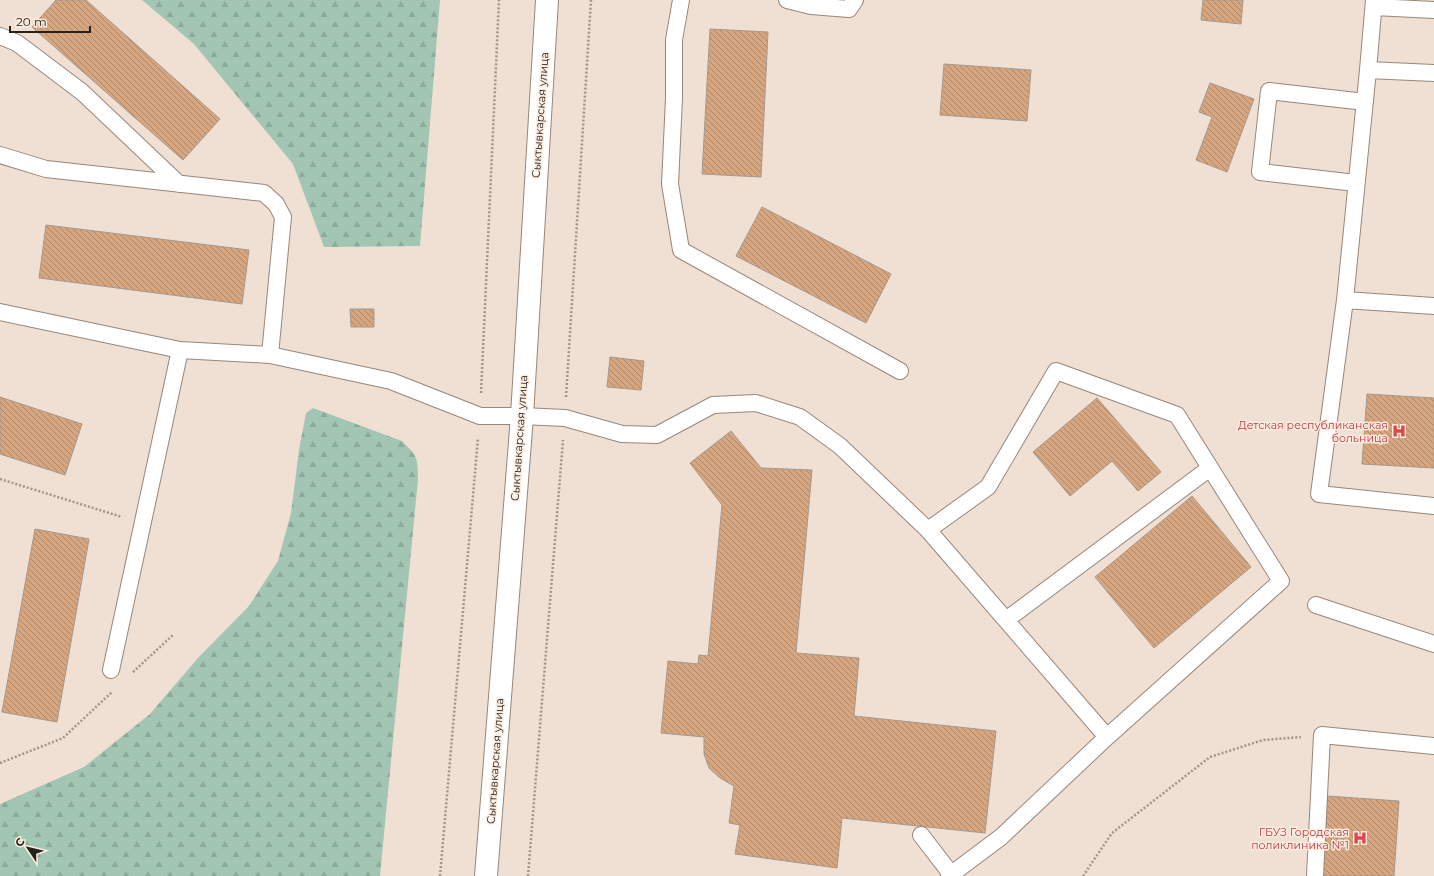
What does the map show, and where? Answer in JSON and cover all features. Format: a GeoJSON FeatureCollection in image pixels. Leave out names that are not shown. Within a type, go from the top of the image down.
{"type":"FeatureCollection","features":[{"type":"Feature","properties":{"kind":"main road","name":"Сыктывкарская улица"},"geometry":{"type":"LineString","coordinates":[[486,876],[522,416],[547,0]]}},
{"type":"Feature","properties":{"kind":"lane"},"geometry":{"type":"LineString","coordinates":[[681,0],[674,40],[674,98],[670,184],[681,250],[900,371]]}},
{"type":"Feature","properties":{"kind":"lane"},"geometry":{"type":"LineString","coordinates":[[787,0],[812,6],[849,9],[855,0]]}},
{"type":"Feature","properties":{"kind":"lane"},"geometry":{"type":"LineString","coordinates":[[1434,10],[1374,4],[1345,300],[1319,494],[1434,506]]}},
{"type":"Feature","properties":{"kind":"lane"},"geometry":{"type":"LineString","coordinates":[[0,36],[17,43],[82,92],[179,184]]}},
{"type":"Feature","properties":{"kind":"lane"},"geometry":{"type":"LineString","coordinates":[[1368,70],[1434,74]]}},
{"type":"Feature","properties":{"kind":"lane"},"geometry":{"type":"LineString","coordinates":[[1356,183],[1260,172],[1269,91],[1365,102]]}},
{"type":"Feature","properties":{"kind":"lane"},"geometry":{"type":"LineString","coordinates":[[0,155],[46,169],[264,193],[276,204],[283,217],[270,355]]}},
{"type":"Feature","properties":{"kind":"lane"},"geometry":{"type":"LineString","coordinates":[[1345,300],[1434,306]]}},
{"type":"Feature","properties":{"kind":"lane"},"geometry":{"type":"LineString","coordinates":[[0,312],[180,350],[270,355],[390,381],[480,416],[565,418],[622,434],[657,435],[713,405],[756,403],[800,417],[840,446],[928,530],[1107,738]]}},
{"type":"Feature","properties":{"kind":"lane"},"geometry":{"type":"LineString","coordinates":[[111,670],[180,350]]}},
{"type":"Feature","properties":{"kind":"lane"},"geometry":{"type":"LineString","coordinates":[[920,835],[950,875],[1001,837],[1107,738],[1281,581],[1177,415],[1056,371],[988,487],[928,530]]}},
{"type":"Feature","properties":{"kind":"lane"},"geometry":{"type":"LineString","coordinates":[[1006,620],[1210,468]]}},
{"type":"Feature","properties":{"kind":"lane"},"geometry":{"type":"LineString","coordinates":[[1316,605],[1434,644]]}},
{"type":"Feature","properties":{"kind":"lane"},"geometry":{"type":"LineString","coordinates":[[1315,876],[1322,735],[1434,746]]}},
{"type":"Feature","properties":{"kind":"path"},"geometry":{"type":"LineString","coordinates":[[440,876],[480,416],[499,0]]}},
{"type":"Feature","properties":{"kind":"path"},"geometry":{"type":"LineString","coordinates":[[528,876],[565,418],[591,0]]}},
{"type":"Feature","properties":{"kind":"path"},"geometry":{"type":"LineString","coordinates":[[0,479],[143,523]]}},
{"type":"Feature","properties":{"kind":"path"},"geometry":{"type":"LineString","coordinates":[[132,673],[173,634]]}},
{"type":"Feature","properties":{"kind":"path"},"geometry":{"type":"LineString","coordinates":[[0,763],[62,738],[115,689]]}},
{"type":"Feature","properties":{"kind":"path"},"geometry":{"type":"LineString","coordinates":[[1083,876],[1112,833],[1210,757],[1263,740],[1322,735]]}},
{"type":"Feature","properties":{"kind":"green space"},"geometry":{"type":"Polygon","coordinates":[[[142,0],[440,0],[420,246],[324,247],[293,164],[194,44],[142,0]]]}},
{"type":"Feature","properties":{"kind":"green space"},"geometry":{"type":"Polygon","coordinates":[[[313,408],[402,441],[416,457],[418,466],[380,876],[0,876],[0,804],[84,767],[150,714],[198,658],[249,606],[278,561],[291,513],[299,450],[306,413],[313,408]]]}},
{"type":"Feature","properties":{"kind":"building"},"geometry":{"type":"Polygon","coordinates":[[[56,0],[86,0],[220,119],[183,160],[32,27],[56,0]]]}},
{"type":"Feature","properties":{"kind":"building"},"geometry":{"type":"Polygon","coordinates":[[[1203,0],[1243,0],[1241,24],[1201,20],[1203,0]]]}},
{"type":"Feature","properties":{"kind":"building"},"geometry":{"type":"Polygon","coordinates":[[[710,29],[768,32],[761,177],[702,174],[710,29]]]}},
{"type":"Feature","properties":{"kind":"building"},"geometry":{"type":"Polygon","coordinates":[[[944,64],[1031,70],[1027,121],[940,115],[944,64]]]}},
{"type":"Feature","properties":{"kind":"building"},"geometry":{"type":"Polygon","coordinates":[[[1210,83],[1254,99],[1227,172],[1196,160],[1212,117],[1199,112],[1210,83]]]}},
{"type":"Feature","properties":{"kind":"building"},"geometry":{"type":"Polygon","coordinates":[[[762,207],[891,274],[866,323],[736,256],[762,207]]]}},
{"type":"Feature","properties":{"kind":"building"},"geometry":{"type":"Polygon","coordinates":[[[46,225],[249,250],[242,304],[39,278],[46,225]]]}},
{"type":"Feature","properties":{"kind":"building"},"geometry":{"type":"Polygon","coordinates":[[[350,309],[374,309],[374,327],[351,327],[350,309]]]}},
{"type":"Feature","properties":{"kind":"building"},"geometry":{"type":"Polygon","coordinates":[[[610,357],[644,361],[641,390],[607,387],[610,357]]]}},
{"type":"Feature","properties":{"kind":"building","name":"Детская республиканская больница"},"geometry":{"type":"Polygon","coordinates":[[[1367,394],[1434,398],[1434,468],[1362,464],[1367,394]]]}},
{"type":"Feature","properties":{"kind":"building"},"geometry":{"type":"Polygon","coordinates":[[[0,397],[82,424],[65,475],[0,454],[0,397]]]}},
{"type":"Feature","properties":{"kind":"building"},"geometry":{"type":"Polygon","coordinates":[[[1097,398],[1161,472],[1138,491],[1112,461],[1070,496],[1033,452],[1097,398]]]}},
{"type":"Feature","properties":{"kind":"building"},"geometry":{"type":"Polygon","coordinates":[[[731,431],[761,468],[812,470],[796,653],[859,658],[854,716],[996,731],[985,833],[842,818],[837,868],[735,854],[740,825],[729,823],[734,786],[720,778],[709,768],[704,754],[704,737],[661,733],[668,661],[698,664],[699,655],[708,656],[722,505],[690,463],[731,431]]]}},
{"type":"Feature","properties":{"kind":"building"},"geometry":{"type":"Polygon","coordinates":[[[1192,496],[1251,567],[1154,648],[1095,577],[1192,496]]]}},
{"type":"Feature","properties":{"kind":"building"},"geometry":{"type":"Polygon","coordinates":[[[35,529],[89,539],[57,722],[2,712],[35,529]]]}},
{"type":"Feature","properties":{"kind":"building","name":"ГБУЗ Городская поликлиника №1"},"geometry":{"type":"Polygon","coordinates":[[[1327,796],[1399,801],[1394,876],[1322,876],[1327,796]]]}},
{"type":"Feature","properties":{"kind":"place","name":"Детская республиканская больница"},"geometry":{"type":"Point","coordinates":[1399,431]}},
{"type":"Feature","properties":{"kind":"place","name":"ГБУЗ Городская поликлиника №1"},"geometry":{"type":"Point","coordinates":[1360,838]}}]}
